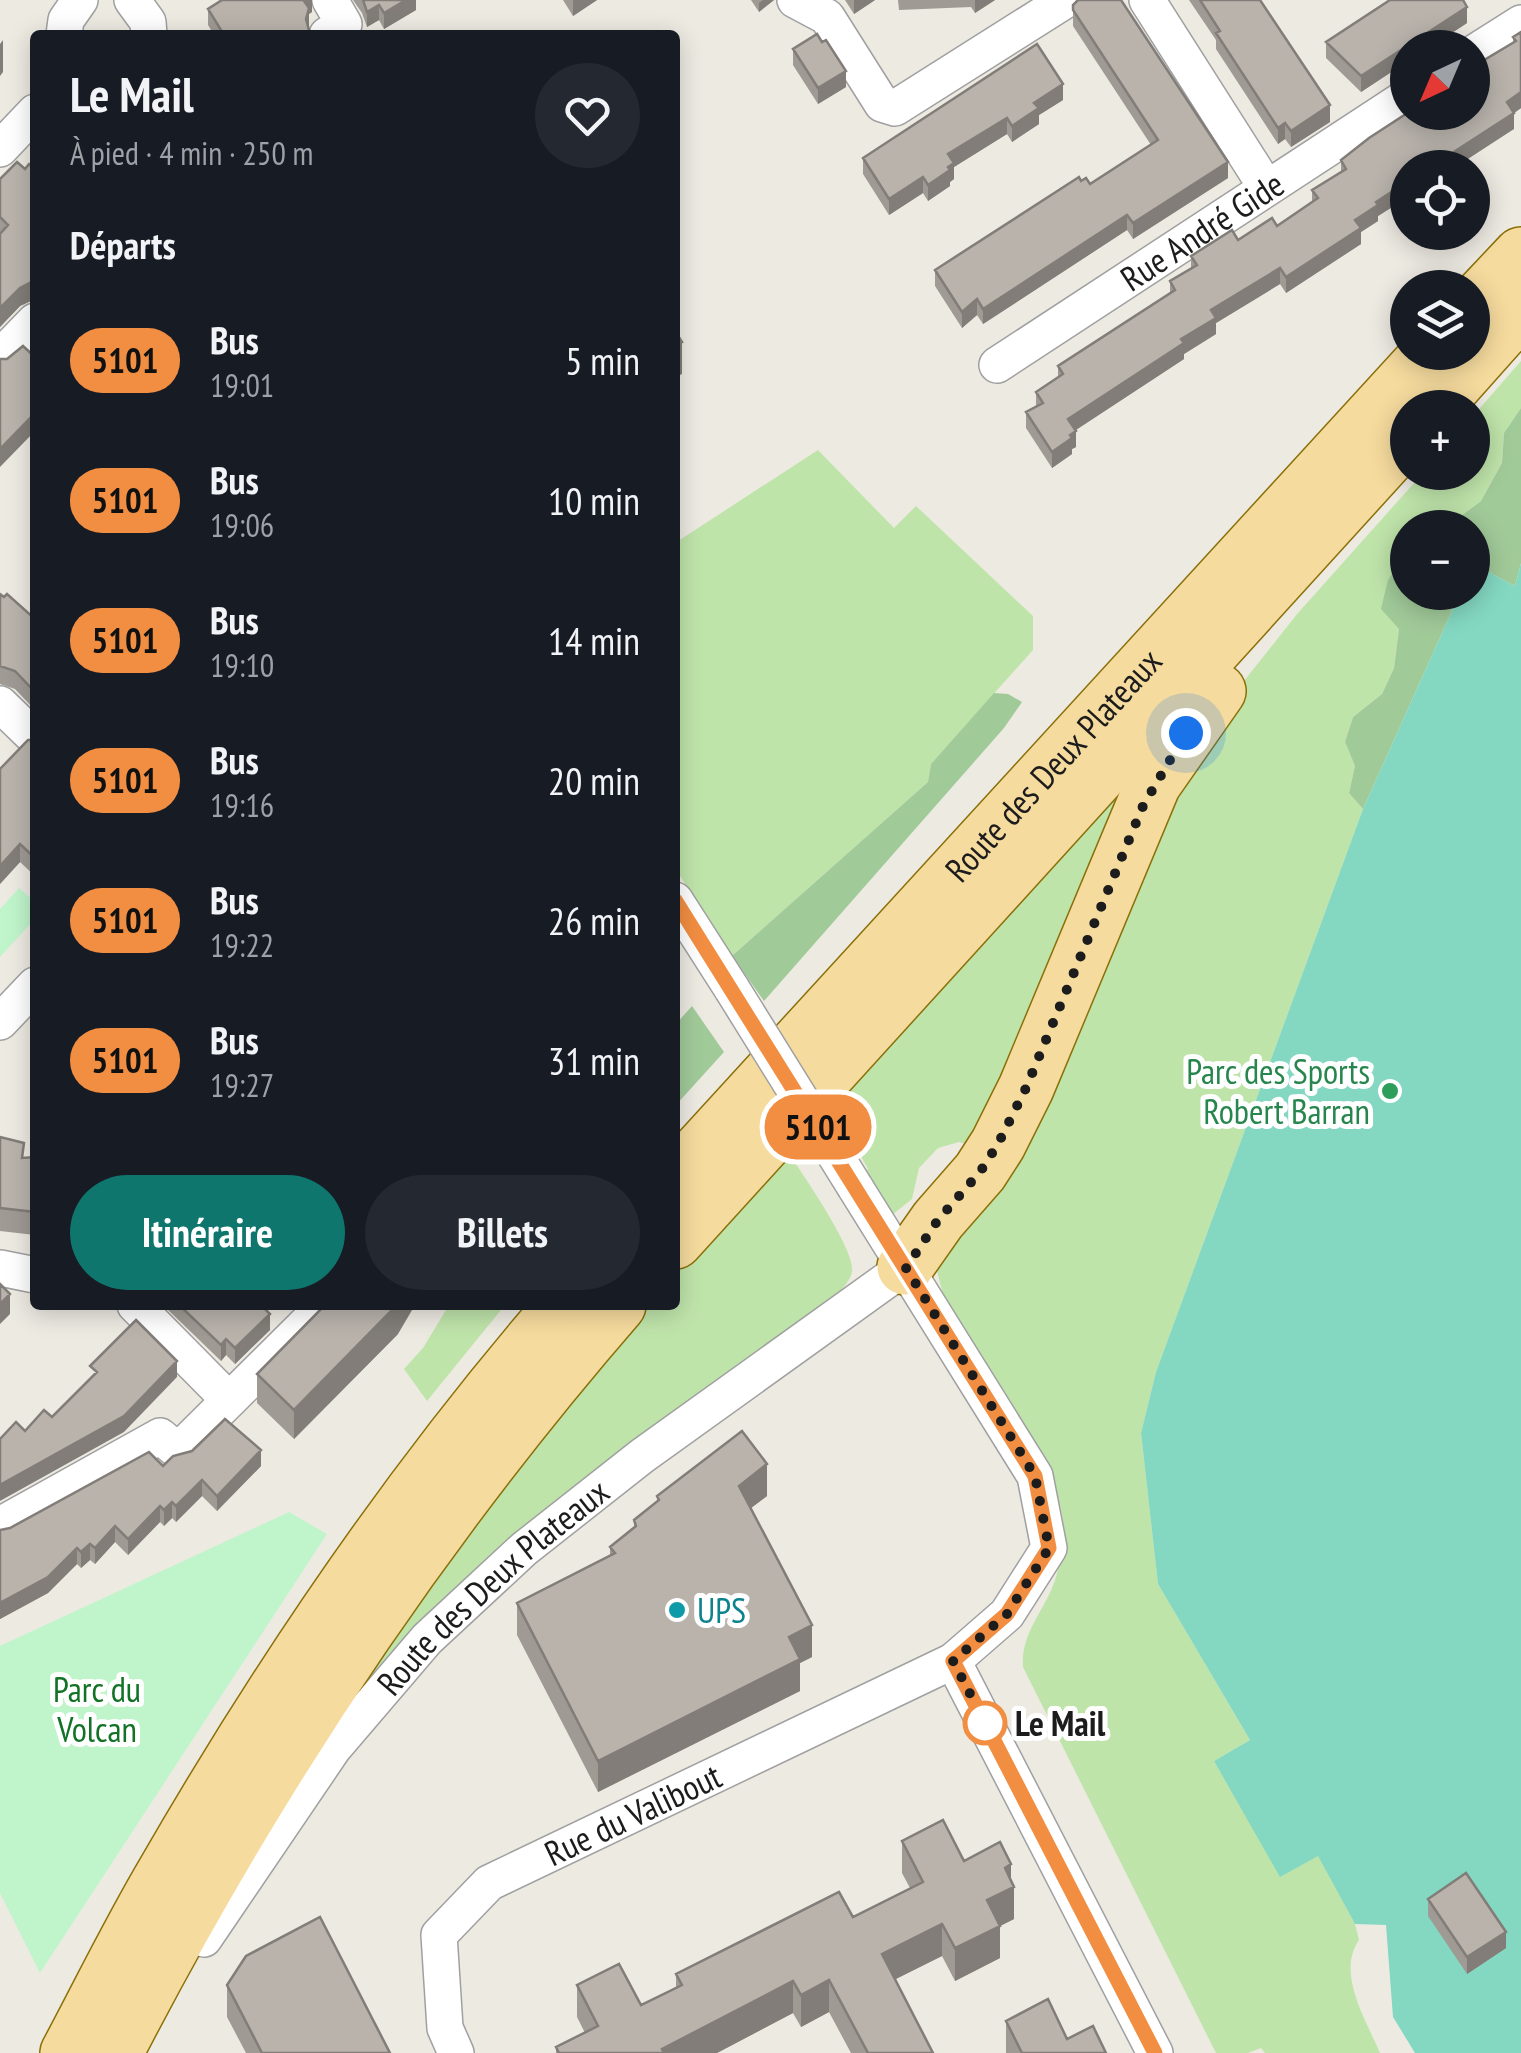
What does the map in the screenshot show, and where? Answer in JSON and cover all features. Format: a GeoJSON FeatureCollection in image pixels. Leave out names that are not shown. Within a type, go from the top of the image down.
{"type":"FeatureCollection","features":[{"type":"Feature","properties":{"kind":"main road"},"geometry":{"type":"LineString","coordinates":[[1490,289],[1521,255]]}},
{"type":"Feature","properties":{"kind":"main road"},"geometry":{"type":"LineString","coordinates":[[1448,390],[1521,309]]}},
{"type":"Feature","properties":{"kind":"main road","name":"Route des Deux Plateaux"},"geometry":{"type":"LineString","coordinates":[[680,1173],[1415,370]]}},
{"type":"Feature","properties":{"kind":"main road","name":"Route des Deux Plateaux"},"geometry":{"type":"LineString","coordinates":[[680,1236],[1390,455]]}},
{"type":"Feature","properties":{"kind":"main road"},"geometry":{"type":"LineString","coordinates":[[906,1268],[998,1144],[1026,1088],[1153,784],[1186,733],[1270,626],[1276,581]]}},
{"type":"Feature","properties":{"kind":"main road"},"geometry":{"type":"LineString","coordinates":[[68,2053],[163,1875],[272,1694],[358,1564],[416,1486],[559,1310]]}},
{"type":"Feature","properties":{"kind":"main road","name":"Route des Deux Plateaux"},"geometry":{"type":"LineString","coordinates":[[115,2053],[199,1894],[388,1597],[464,1494],[614,1310]]}},
{"type":"Feature","properties":{"kind":"street"},"geometry":{"type":"LineString","coordinates":[[65,30],[66,20],[80,0]]}},
{"type":"Feature","properties":{"kind":"street"},"geometry":{"type":"LineString","coordinates":[[132,0],[148,22],[149,30]]}},
{"type":"Feature","properties":{"kind":"street"},"geometry":{"type":"LineString","coordinates":[[330,0],[344,24],[335,30]]}},
{"type":"Feature","properties":{"kind":"street"},"geometry":{"type":"LineString","coordinates":[[796,0],[827,18],[882,104],[895,108],[1066,0]]}},
{"type":"Feature","properties":{"kind":"street"},"geometry":{"type":"LineString","coordinates":[[1147,0],[1266,187]]}},
{"type":"Feature","properties":{"kind":"street"},"geometry":{"type":"LineString","coordinates":[[1490,43],[1521,24]]}},
{"type":"Feature","properties":{"kind":"street","name":"Rue André Gide"},"geometry":{"type":"LineString","coordinates":[[996,365],[1390,108]]}},
{"type":"Feature","properties":{"kind":"street"},"geometry":{"type":"LineString","coordinates":[[0,149],[30,117]]}},
{"type":"Feature","properties":{"kind":"street"},"geometry":{"type":"LineString","coordinates":[[0,358],[30,326]]}},
{"type":"Feature","properties":{"kind":"street"},"geometry":{"type":"LineString","coordinates":[[0,704],[30,733]]}},
{"type":"Feature","properties":{"kind":"street","name":"Rue du Valibout"},"geometry":{"type":"LineString","coordinates":[[456,2053],[445,2028],[440,1935],[489,1883],[953,1661],[1007,1614],[1049,1548],[1035,1476],[680,908]]}},
{"type":"Feature","properties":{"kind":"street"},"geometry":{"type":"LineString","coordinates":[[0,1022],[30,990]]}},
{"type":"Feature","properties":{"kind":"street"},"geometry":{"type":"LineString","coordinates":[[0,1268],[30,1274]]}},
{"type":"Feature","properties":{"kind":"street","name":"Route des Deux Plateaux"},"geometry":{"type":"LineString","coordinates":[[154,1978],[188,1963],[334,1748],[427,1639],[524,1549],[642,1456],[906,1268]]}},
{"type":"Feature","properties":{"kind":"street"},"geometry":{"type":"LineString","coordinates":[[141,1310],[229,1400]]}},
{"type":"Feature","properties":{"kind":"street"},"geometry":{"type":"LineString","coordinates":[[0,1524],[160,1436],[178,1452],[310,1320]]}},
{"type":"Feature","properties":{"kind":"street"},"geometry":{"type":"LineString","coordinates":[[953,1661],[1155,2053]]}},
{"type":"Feature","properties":{"kind":"green space"},"geometry":{"type":"Polygon","coordinates":[[[1521,361],[1521,408],[1504,433],[1502,463],[1490,485],[1490,397],[1521,361]]]}},
{"type":"Feature","properties":{"kind":"green space"},"geometry":{"type":"Polygon","coordinates":[[[1521,408],[1521,563],[1515,586],[1490,573],[1490,510],[1469,510],[1490,490],[1502,463],[1504,433],[1521,408]]]}},
{"type":"Feature","properties":{"kind":"green space"},"geometry":{"type":"Polygon","coordinates":[[[818,450],[894,528],[916,506],[1033,616],[1033,650],[931,764],[928,782],[732,956],[680,876],[680,540],[818,450]]]}},
{"type":"Feature","properties":{"kind":"green space"},"geometry":{"type":"Polygon","coordinates":[[[1408,490],[1487,490],[1469,510],[1390,510],[1390,610],[1395,610],[1399,629],[1394,668],[1382,694],[1353,717],[1345,742],[1355,766],[1349,793],[1363,809],[1156,1372],[1141,1433],[1158,1584],[1250,1740],[1214,1761],[1281,1876],[1318,1855],[1355,1924],[1359,1940],[1353,1953],[1352,1982],[1380,2053],[1265,2053],[1261,2048],[1248,2053],[1216,2053],[1023,1667],[1026,1640],[1050,1594],[1058,1568],[1063,1528],[1059,1501],[1015,1411],[945,1302],[937,1271],[946,1239],[1204,731],[1298,613],[1408,490]]]}},
{"type":"Feature","properties":{"kind":"green space","name":"Parc des Sports Robert Barran"},"geometry":{"type":"Polygon","coordinates":[[[1521,563],[1521,2053],[1415,2053],[1393,2017],[1386,1925],[1355,1924],[1318,1856],[1280,1877],[1214,1761],[1250,1740],[1158,1584],[1141,1433],[1156,1372],[1363,809],[1452,610],[1490,610],[1490,573],[1515,586],[1521,563]]]}},
{"type":"Feature","properties":{"kind":"green space"},"geometry":{"type":"Polygon","coordinates":[[[1390,577],[1390,610],[1452,610],[1363,809],[1349,793],[1355,766],[1345,742],[1353,717],[1382,694],[1394,668],[1399,629],[1381,609],[1390,577]]]}},
{"type":"Feature","properties":{"kind":"green space"},"geometry":{"type":"Polygon","coordinates":[[[994,693],[1008,694],[1022,702],[1004,728],[764,1001],[732,956],[928,782],[931,764],[994,693]]]}},
{"type":"Feature","properties":{"kind":"green space"},"geometry":{"type":"Polygon","coordinates":[[[1150,750],[981,1148],[959,1142],[938,1148],[919,1168],[912,1199],[892,1215],[863,1175],[868,1169],[828,1097],[1150,750]]]}},
{"type":"Feature","properties":{"kind":"green space"},"geometry":{"type":"Polygon","coordinates":[[[19,888],[30,898],[30,924],[0,957],[0,909],[19,888]]]}},
{"type":"Feature","properties":{"kind":"green space"},"geometry":{"type":"Polygon","coordinates":[[[692,1006],[724,1052],[680,1100],[680,1019],[692,1006]]]}},
{"type":"Feature","properties":{"kind":"green space"},"geometry":{"type":"Polygon","coordinates":[[[785,1147],[845,1246],[852,1272],[829,1303],[301,1760],[633,1310],[680,1310],[680,1260],[785,1147]]]}},
{"type":"Feature","properties":{"kind":"green space"},"geometry":{"type":"Polygon","coordinates":[[[446,1310],[501,1310],[427,1401],[404,1369],[423,1348],[446,1310]]]}},
{"type":"Feature","properties":{"kind":"green space","name":"Parc du Volcan"},"geometry":{"type":"Polygon","coordinates":[[[289,1512],[327,1534],[40,1973],[0,1893],[0,1646],[289,1512]]]}},
{"type":"Feature","properties":{"kind":"building"},"geometry":{"type":"Polygon","coordinates":[[[222,0],[306,0],[309,30],[221,30],[208,9],[222,0]]]}},
{"type":"Feature","properties":{"kind":"building"},"geometry":{"type":"Polygon","coordinates":[[[363,0],[406,0],[384,13],[379,5],[367,12],[363,0]]]}},
{"type":"Feature","properties":{"kind":"building"},"geometry":{"type":"Polygon","coordinates":[[[1078,0],[1121,0],[1228,162],[1133,223],[1127,215],[983,309],[977,299],[962,312],[935,270],[1079,177],[1090,184],[1158,140],[1073,10],[1078,0]]]}},
{"type":"Feature","properties":{"kind":"building"},"geometry":{"type":"Polygon","coordinates":[[[1200,0],[1260,0],[1330,105],[1291,131],[1285,123],[1278,128],[1216,33],[1220,31],[1200,0]]]}},
{"type":"Feature","properties":{"kind":"building"},"geometry":{"type":"Polygon","coordinates":[[[1390,0],[1463,0],[1467,7],[1432,30],[1390,30],[1390,57],[1361,76],[1326,42],[1390,0]]]}},
{"type":"Feature","properties":{"kind":"building"},"geometry":{"type":"Polygon","coordinates":[[[1521,32],[1521,92],[1507,102],[1514,113],[1490,129],[1490,57],[1516,41],[1513,37],[1521,32]]]}},
{"type":"Feature","properties":{"kind":"building"},"geometry":{"type":"Polygon","coordinates":[[[817,34],[822,42],[826,40],[846,71],[818,88],[793,49],[817,34]]]}},
{"type":"Feature","properties":{"kind":"building"},"geometry":{"type":"Polygon","coordinates":[[[1037,44],[1063,84],[1034,103],[1039,108],[1012,126],[1007,118],[948,154],[954,163],[948,167],[950,170],[928,185],[923,177],[889,199],[863,158],[1037,44]]]}},
{"type":"Feature","properties":{"kind":"building"},"geometry":{"type":"Polygon","coordinates":[[[1390,124],[1390,130],[1488,130],[1457,150],[1390,150],[1390,193],[1355,220],[1361,228],[1286,277],[1280,268],[1211,310],[1216,318],[1181,339],[1184,343],[1068,419],[1076,431],[1052,452],[1026,412],[1043,403],[1036,392],[1063,374],[1058,366],[1175,290],[1170,281],[1197,265],[1191,256],[1232,230],[1238,240],[1272,218],[1277,226],[1318,198],[1312,190],[1346,169],[1341,160],[1390,124]]]}},
{"type":"Feature","properties":{"kind":"building"},"geometry":{"type":"Polygon","coordinates":[[[17,162],[25,169],[30,165],[30,283],[0,308],[0,234],[8,225],[0,217],[0,179],[17,162]]]}},
{"type":"Feature","properties":{"kind":"building"},"geometry":{"type":"Polygon","coordinates":[[[23,346],[30,352],[30,418],[0,449],[0,359],[7,359],[23,346]]]}},
{"type":"Feature","properties":{"kind":"building"},"geometry":{"type":"Polygon","coordinates":[[[0,594],[7,594],[30,615],[30,687],[15,671],[0,666],[0,594]]]}},
{"type":"Feature","properties":{"kind":"building"},"geometry":{"type":"Polygon","coordinates":[[[30,740],[30,853],[20,844],[0,866],[0,769],[30,740]]]}},
{"type":"Feature","properties":{"kind":"building"},"geometry":{"type":"Polygon","coordinates":[[[0,1137],[24,1143],[22,1158],[30,1157],[30,1211],[0,1208],[0,1137]]]}},
{"type":"Feature","properties":{"kind":"building"},"geometry":{"type":"Polygon","coordinates":[[[0,1284],[10,1294],[0,1304],[0,1284]]]}},
{"type":"Feature","properties":{"kind":"building"},"geometry":{"type":"Polygon","coordinates":[[[184,1310],[266,1310],[270,1314],[235,1348],[226,1339],[221,1345],[184,1310]]]}},
{"type":"Feature","properties":{"kind":"building"},"geometry":{"type":"Polygon","coordinates":[[[320,1310],[392,1310],[294,1410],[257,1374],[320,1310]]]}},
{"type":"Feature","properties":{"kind":"building"},"geometry":{"type":"Polygon","coordinates":[[[136,1320],[177,1361],[124,1416],[0,1485],[0,1439],[16,1422],[25,1431],[44,1410],[52,1417],[97,1372],[90,1366],[136,1320]]]}},
{"type":"Feature","properties":{"kind":"building"},"geometry":{"type":"Polygon","coordinates":[[[225,1419],[261,1450],[217,1496],[202,1480],[176,1506],[172,1502],[164,1510],[160,1506],[128,1539],[115,1526],[95,1548],[90,1544],[81,1552],[77,1548],[48,1577],[0,1603],[0,1530],[149,1452],[163,1466],[173,1456],[192,1451],[225,1419]]]}},
{"type":"Feature","properties":{"kind":"building","name":"UPS"},"geometry":{"type":"Polygon","coordinates":[[[742,1431],[767,1464],[739,1486],[812,1625],[789,1637],[800,1659],[598,1761],[517,1603],[615,1553],[610,1547],[636,1526],[634,1520],[659,1500],[657,1496],[742,1431]]]}},
{"type":"Feature","properties":{"kind":"building"},"geometry":{"type":"Polygon","coordinates":[[[943,1820],[964,1861],[1000,1842],[1011,1864],[1005,1868],[1014,1887],[987,1900],[1000,1926],[955,1948],[942,1924],[882,1954],[933,2053],[868,2053],[829,1980],[801,1995],[793,1981],[662,2049],[664,2053],[559,2053],[556,2047],[598,2026],[577,1985],[619,1964],[641,2005],[682,1985],[676,1974],[839,1892],[853,1917],[923,1882],[902,1841],[943,1820]]]}},
{"type":"Feature","properties":{"kind":"building"},"geometry":{"type":"Polygon","coordinates":[[[1466,1873],[1506,1932],[1467,1957],[1428,1899],[1466,1873]]]}},
{"type":"Feature","properties":{"kind":"building"},"geometry":{"type":"Polygon","coordinates":[[[320,1917],[390,2053],[262,2053],[227,1985],[246,1956],[320,1917]]]}},
{"type":"Feature","properties":{"kind":"building"},"geometry":{"type":"Polygon","coordinates":[[[1048,1999],[1067,2039],[1093,2026],[1106,2053],[1022,2053],[1006,2021],[1048,1999]]]}},
{"type":"Feature","properties":{"kind":"bus line","name":"5101"},"geometry":{"type":"LineString","coordinates":[[680,908],[1035,1476],[1049,1548],[1007,1614],[953,1661],[1155,2053]]}},
{"type":"Feature","properties":{"kind":"place","name":"Parc des Sports Robert Barran"},"geometry":{"type":"Point","coordinates":[1390,1091]}},
{"type":"Feature","properties":{"kind":"place","name":"UPS"},"geometry":{"type":"Point","coordinates":[677,1610]}},
{"type":"Feature","properties":{"kind":"place","name":"Le Mail"},"geometry":{"type":"Point","coordinates":[985,1723]}},
{"type":"Feature","properties":{"kind":"route"},"geometry":{"type":"LineString","coordinates":[[985,1723],[990,1732],[953,1661],[1007,1614],[1049,1548],[1035,1476],[906,1268],[998,1144],[1026,1088],[1153,784],[1186,733]]}}]}
